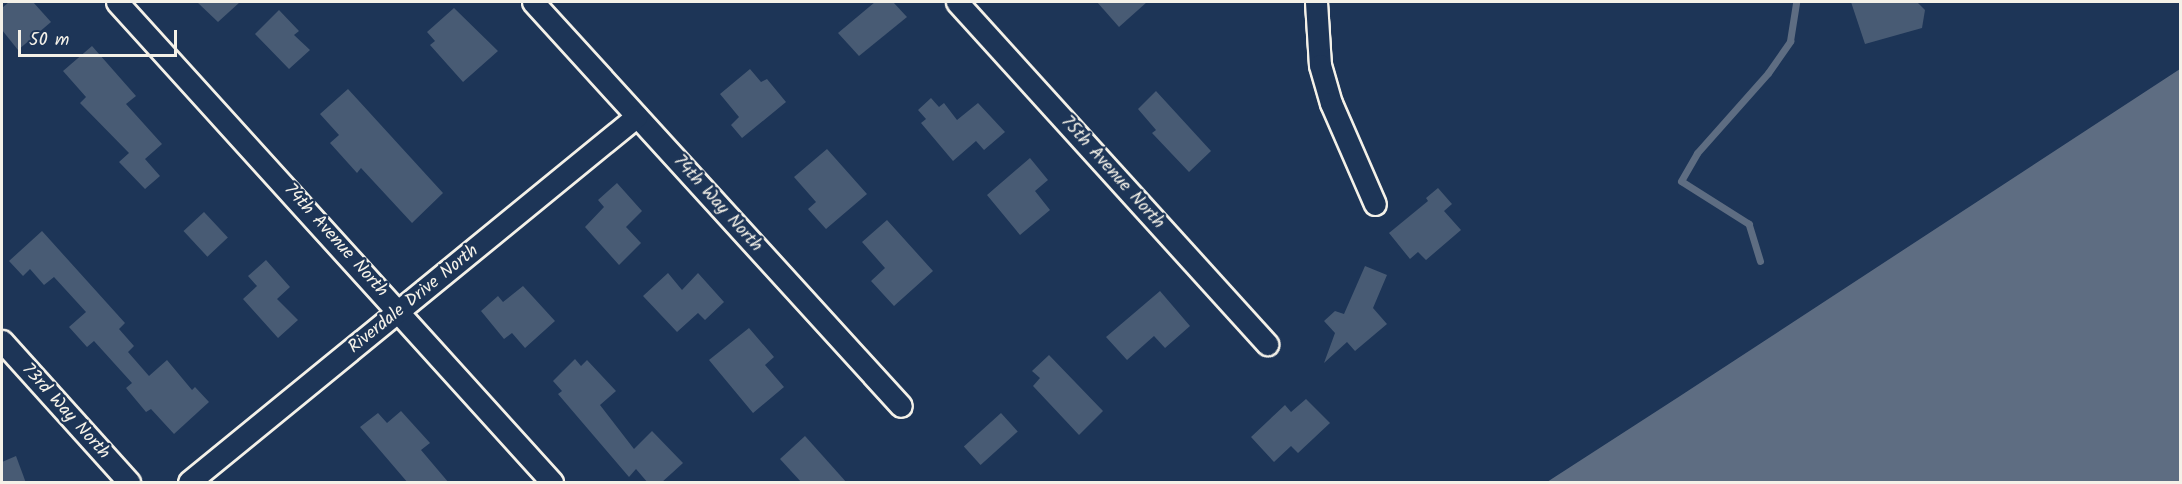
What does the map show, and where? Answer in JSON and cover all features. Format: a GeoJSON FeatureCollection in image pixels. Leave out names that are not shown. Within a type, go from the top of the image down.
{"type":"FeatureCollection","features":[{"type":"Feature","properties":{"kind":"street","name":"74th Avenue North"},"geometry":{"type":"LineString","coordinates":[[117,2],[400,312],[552,483]]}},
{"type":"Feature","properties":{"kind":"street","name":"74th Way North"},"geometry":{"type":"LineString","coordinates":[[534,2],[901,406]]}},
{"type":"Feature","properties":{"kind":"street","name":"75th Avenue North"},"geometry":{"type":"LineString","coordinates":[[957,2],[1267,344]]}},
{"type":"Feature","properties":{"kind":"street"},"geometry":{"type":"LineString","coordinates":[[1316,2],[1320,65],[1331,103],[1375,204]]}},
{"type":"Feature","properties":{"kind":"street","name":"Riverdale Drive North"},"geometry":{"type":"LineString","coordinates":[[189,483],[637,116]]}},
{"type":"Feature","properties":{"kind":"street","name":"73rd Way North"},"geometry":{"type":"LineString","coordinates":[[2,341],[129,483]]}},
{"type":"Feature","properties":{"kind":"water"},"geometry":{"type":"Polygon","coordinates":[[[2180,69],[2180,482],[1547,482],[1677,398],[2180,69]]]}},
{"type":"Feature","properties":{"kind":"building"},"geometry":{"type":"Polygon","coordinates":[[[9,2],[33,2],[51,22],[18,50],[2,30],[2,8],[9,2]]]}},
{"type":"Feature","properties":{"kind":"building"},"geometry":{"type":"Polygon","coordinates":[[[197,2],[240,2],[218,22],[197,2]]]}},
{"type":"Feature","properties":{"kind":"building"},"geometry":{"type":"Polygon","coordinates":[[[875,2],[893,2],[907,17],[859,56],[838,33],[875,2]]]}},
{"type":"Feature","properties":{"kind":"building"},"geometry":{"type":"Polygon","coordinates":[[[1097,2],[1147,2],[1119,27],[1097,2]]]}},
{"type":"Feature","properties":{"kind":"building"},"geometry":{"type":"Polygon","coordinates":[[[1851,2],[1917,2],[1925,10],[1922,28],[1865,44],[1851,2]]]}},
{"type":"Feature","properties":{"kind":"building"},"geometry":{"type":"Polygon","coordinates":[[[454,8],[498,51],[463,82],[430,45],[435,41],[427,32],[454,8]]]}},
{"type":"Feature","properties":{"kind":"building"},"geometry":{"type":"Polygon","coordinates":[[[279,10],[299,31],[294,35],[310,50],[289,69],[255,34],[279,10]]]}},
{"type":"Feature","properties":{"kind":"building"},"geometry":{"type":"Polygon","coordinates":[[[92,46],[136,96],[126,104],[162,144],[145,159],[160,176],[145,189],[119,162],[129,153],[80,103],[86,97],[63,71],[92,46]]]}},
{"type":"Feature","properties":{"kind":"building"},"geometry":{"type":"Polygon","coordinates":[[[750,69],[761,82],[767,79],[786,102],[742,138],[731,125],[739,117],[720,94],[750,69]]]}},
{"type":"Feature","properties":{"kind":"building"},"geometry":{"type":"Polygon","coordinates":[[[348,89],[443,193],[412,223],[361,168],[357,173],[330,143],[339,135],[320,114],[348,89]]]}},
{"type":"Feature","properties":{"kind":"building"},"geometry":{"type":"Polygon","coordinates":[[[1156,91],[1211,151],[1189,172],[1152,133],[1156,130],[1138,109],[1156,91]]]}},
{"type":"Feature","properties":{"kind":"building"},"geometry":{"type":"Polygon","coordinates":[[[931,98],[939,107],[944,103],[957,120],[978,103],[1005,132],[984,150],[976,141],[953,161],[921,123],[926,119],[918,110],[931,98]]]}},
{"type":"Feature","properties":{"kind":"building"},"geometry":{"type":"Polygon","coordinates":[[[827,149],[867,194],[826,229],[808,209],[816,202],[794,177],[827,149]]]}},
{"type":"Feature","properties":{"kind":"building"},"geometry":{"type":"Polygon","coordinates":[[[1030,158],[1048,180],[1035,191],[1050,210],[1020,235],[987,195],[1030,158]]]}},
{"type":"Feature","properties":{"kind":"building"},"geometry":{"type":"Polygon","coordinates":[[[617,183],[642,211],[626,227],[641,243],[619,265],[585,227],[604,207],[598,200],[617,183]]]}},
{"type":"Feature","properties":{"kind":"building"},"geometry":{"type":"Polygon","coordinates":[[[1438,188],[1452,204],[1444,211],[1461,230],[1426,260],[1418,252],[1410,259],[1389,233],[1428,201],[1426,198],[1438,188]]]}},
{"type":"Feature","properties":{"kind":"building"},"geometry":{"type":"Polygon","coordinates":[[[204,212],[228,238],[207,257],[184,231],[204,212]]]}},
{"type":"Feature","properties":{"kind":"building"},"geometry":{"type":"Polygon","coordinates":[[[887,220],[933,271],[894,306],[871,281],[885,268],[862,242],[887,220]]]}},
{"type":"Feature","properties":{"kind":"building"},"geometry":{"type":"Polygon","coordinates":[[[42,231],[125,323],[119,329],[134,346],[128,352],[149,376],[167,360],[192,390],[195,387],[209,402],[174,434],[151,409],[146,412],[126,388],[132,383],[94,341],[87,347],[69,327],[86,312],[54,277],[44,285],[30,269],[23,276],[9,261],[42,231]]]}},
{"type":"Feature","properties":{"kind":"building"},"geometry":{"type":"Polygon","coordinates":[[[266,260],[290,287],[277,299],[298,320],[278,338],[243,299],[257,286],[248,276],[266,260]]]}},
{"type":"Feature","properties":{"kind":"building"},"geometry":{"type":"Polygon","coordinates":[[[1365,266],[1387,275],[1373,308],[1387,324],[1355,351],[1347,342],[1324,363],[1335,333],[1324,321],[1335,311],[1344,314],[1365,266]]]}},
{"type":"Feature","properties":{"kind":"building"},"geometry":{"type":"Polygon","coordinates":[[[668,273],[682,290],[698,273],[724,302],[705,320],[698,313],[677,332],[643,296],[668,273]]]}},
{"type":"Feature","properties":{"kind":"building"},"geometry":{"type":"Polygon","coordinates":[[[523,286],[555,321],[525,348],[512,333],[504,339],[481,311],[498,296],[503,302],[523,286]]]}},
{"type":"Feature","properties":{"kind":"building"},"geometry":{"type":"Polygon","coordinates":[[[1160,291],[1190,326],[1165,348],[1154,336],[1127,360],[1106,337],[1160,291]]]}},
{"type":"Feature","properties":{"kind":"building"},"geometry":{"type":"Polygon","coordinates":[[[749,328],[774,357],[765,365],[784,387],[753,413],[709,360],[749,328]]]}},
{"type":"Feature","properties":{"kind":"building"},"geometry":{"type":"Polygon","coordinates":[[[1049,355],[1103,411],[1079,435],[1033,386],[1040,378],[1032,371],[1049,355]]]}},
{"type":"Feature","properties":{"kind":"building"},"geometry":{"type":"Polygon","coordinates":[[[575,359],[581,366],[587,360],[616,391],[600,405],[634,449],[652,431],[683,463],[661,483],[648,483],[636,469],[629,477],[558,394],[562,391],[553,381],[575,359]]]}},
{"type":"Feature","properties":{"kind":"building"},"geometry":{"type":"Polygon","coordinates":[[[1306,399],[1330,423],[1298,453],[1291,446],[1274,462],[1251,437],[1285,405],[1291,412],[1306,399]]]}},
{"type":"Feature","properties":{"kind":"building"},"geometry":{"type":"Polygon","coordinates":[[[401,411],[430,443],[421,450],[449,483],[408,483],[360,427],[378,413],[387,423],[401,411]]]}},
{"type":"Feature","properties":{"kind":"building"},"geometry":{"type":"Polygon","coordinates":[[[1001,413],[1018,432],[981,465],[964,446],[1001,413]]]}},
{"type":"Feature","properties":{"kind":"building"},"geometry":{"type":"Polygon","coordinates":[[[805,436],[847,483],[802,483],[780,459],[805,436]]]}},
{"type":"Feature","properties":{"kind":"building"},"geometry":{"type":"Polygon","coordinates":[[[16,456],[26,483],[2,483],[2,462],[16,456]]]}},
{"type":"Feature","properties":{"kind":"waterway"},"geometry":{"type":"LineString","coordinates":[[1760,261],[1749,224],[1681,181],[1697,153],[1768,73],[1790,41],[1796,2]]}}]}
